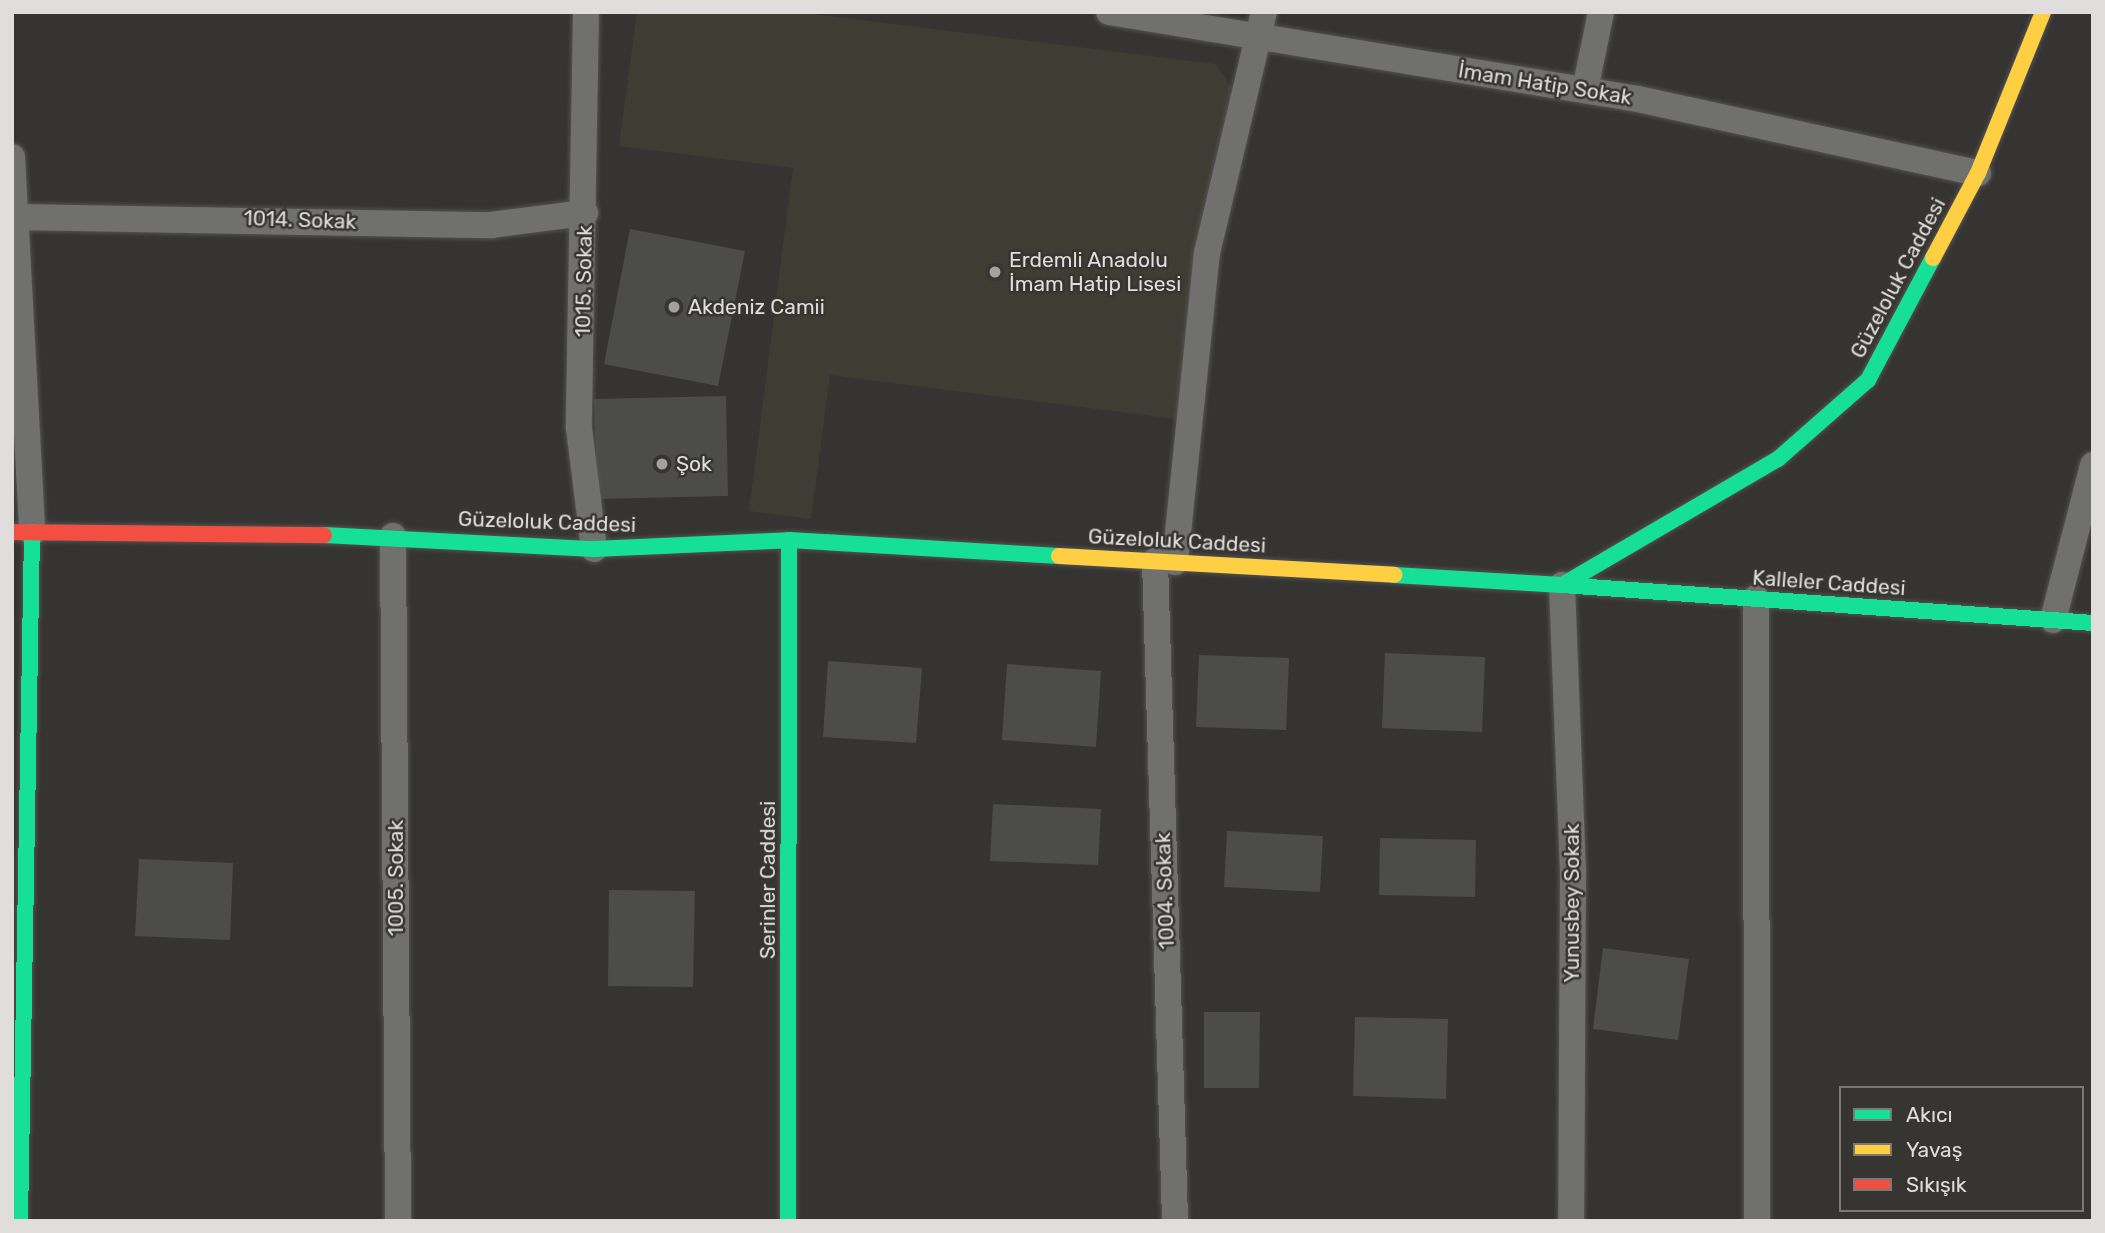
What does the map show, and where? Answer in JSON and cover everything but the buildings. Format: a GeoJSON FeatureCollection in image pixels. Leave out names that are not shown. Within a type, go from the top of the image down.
{"type":"FeatureCollection","features":[{"type":"Feature","properties":{"kind":"main road","name":"Güzeloluk Caddesi"},"geometry":{"type":"LineString","coordinates":[[22,532],[393,536],[594,549],[789,540],[1562,585],[1778,458],[1868,380],[1978,173],[2043,12]]}},
{"type":"Feature","properties":{"kind":"main road"},"geometry":{"type":"LineString","coordinates":[[20,1221],[22,532]]}},
{"type":"Feature","properties":{"kind":"main road","name":"Serinler Caddesi"},"geometry":{"type":"LineString","coordinates":[[788,1221],[789,540]]}},
{"type":"Feature","properties":{"kind":"main road","name":"Kalleler Caddesi"},"geometry":{"type":"LineString","coordinates":[[1562,585],[2093,623]]}},
{"type":"Feature","properties":{"kind":"street","name":"1015. Sokak"},"geometry":{"type":"LineString","coordinates":[[586,12],[585,213],[579,428],[594,549]]}},
{"type":"Feature","properties":{"kind":"street","name":"İmam Hatip Sokak"},"geometry":{"type":"LineString","coordinates":[[1109,12],[1263,25],[1978,173]]}},
{"type":"Feature","properties":{"kind":"street"},"geometry":{"type":"LineString","coordinates":[[1585,90],[1601,12]]}},
{"type":"Feature","properties":{"kind":"street","name":"1004. Sokak"},"geometry":{"type":"LineString","coordinates":[[1175,1221],[1165,562],[1206,253],[1263,25]]}},
{"type":"Feature","properties":{"kind":"street"},"geometry":{"type":"LineString","coordinates":[[12,157],[22,532]]}},
{"type":"Feature","properties":{"kind":"street","name":"1014. Sokak"},"geometry":{"type":"LineString","coordinates":[[15,217],[491,225],[585,213]]}},
{"type":"Feature","properties":{"kind":"street"},"geometry":{"type":"LineString","coordinates":[[2053,620],[2093,465]]}},
{"type":"Feature","properties":{"kind":"street","name":"1005. Sokak"},"geometry":{"type":"LineString","coordinates":[[393,536],[398,1221]]}},
{"type":"Feature","properties":{"kind":"street","name":"Yunusbey Sokak"},"geometry":{"type":"LineString","coordinates":[[1562,585],[1573,870],[1571,1221]]}},
{"type":"Feature","properties":{"kind":"street"},"geometry":{"type":"LineString","coordinates":[[1756,598],[1757,1221]]}},
{"type":"Feature","properties":{"kind":"shaded area","name":"Erdemli Anadolu İmam Hatip Lisesi"},"geometry":{"type":"Polygon","coordinates":[[[637,12],[797,12],[1215,64],[1234,90],[1192,421],[830,375],[811,519],[749,511],[793,168],[619,146],[637,12]]]}},
{"type":"Feature","properties":{"kind":"traffic: fast"},"geometry":{"type":"LineString","coordinates":[[1394,575],[1562,585],[1778,459],[1868,380],[1933,258]]}},
{"type":"Feature","properties":{"kind":"traffic: fast"},"geometry":{"type":"LineString","coordinates":[[20,1221],[32,532]]}},
{"type":"Feature","properties":{"kind":"traffic: fast"},"geometry":{"type":"LineString","coordinates":[[324,535],[594,549],[789,540],[1059,556]]}},
{"type":"Feature","properties":{"kind":"traffic: fast"},"geometry":{"type":"LineString","coordinates":[[788,1221],[789,540]]}},
{"type":"Feature","properties":{"kind":"traffic: fast"},"geometry":{"type":"LineString","coordinates":[[1562,585],[2093,623]]}},
{"type":"Feature","properties":{"kind":"traffic: slow"},"geometry":{"type":"LineString","coordinates":[[1933,258],[1978,173],[2043,12]]}},
{"type":"Feature","properties":{"kind":"traffic: slow"},"geometry":{"type":"LineString","coordinates":[[1059,556],[1394,575]]}},
{"type":"Feature","properties":{"kind":"traffic: jam"},"geometry":{"type":"LineString","coordinates":[[12,532],[324,535]]}},
{"type":"Feature","properties":{"kind":"place","name":"Erdemli Anadolu İmam Hatip Lisesi"},"geometry":{"type":"Point","coordinates":[995,272]}},
{"type":"Feature","properties":{"kind":"place","name":"Akdeniz Camii"},"geometry":{"type":"Point","coordinates":[674,307]}},
{"type":"Feature","properties":{"kind":"place","name":"Şok"},"geometry":{"type":"Point","coordinates":[662,464]}}]}
